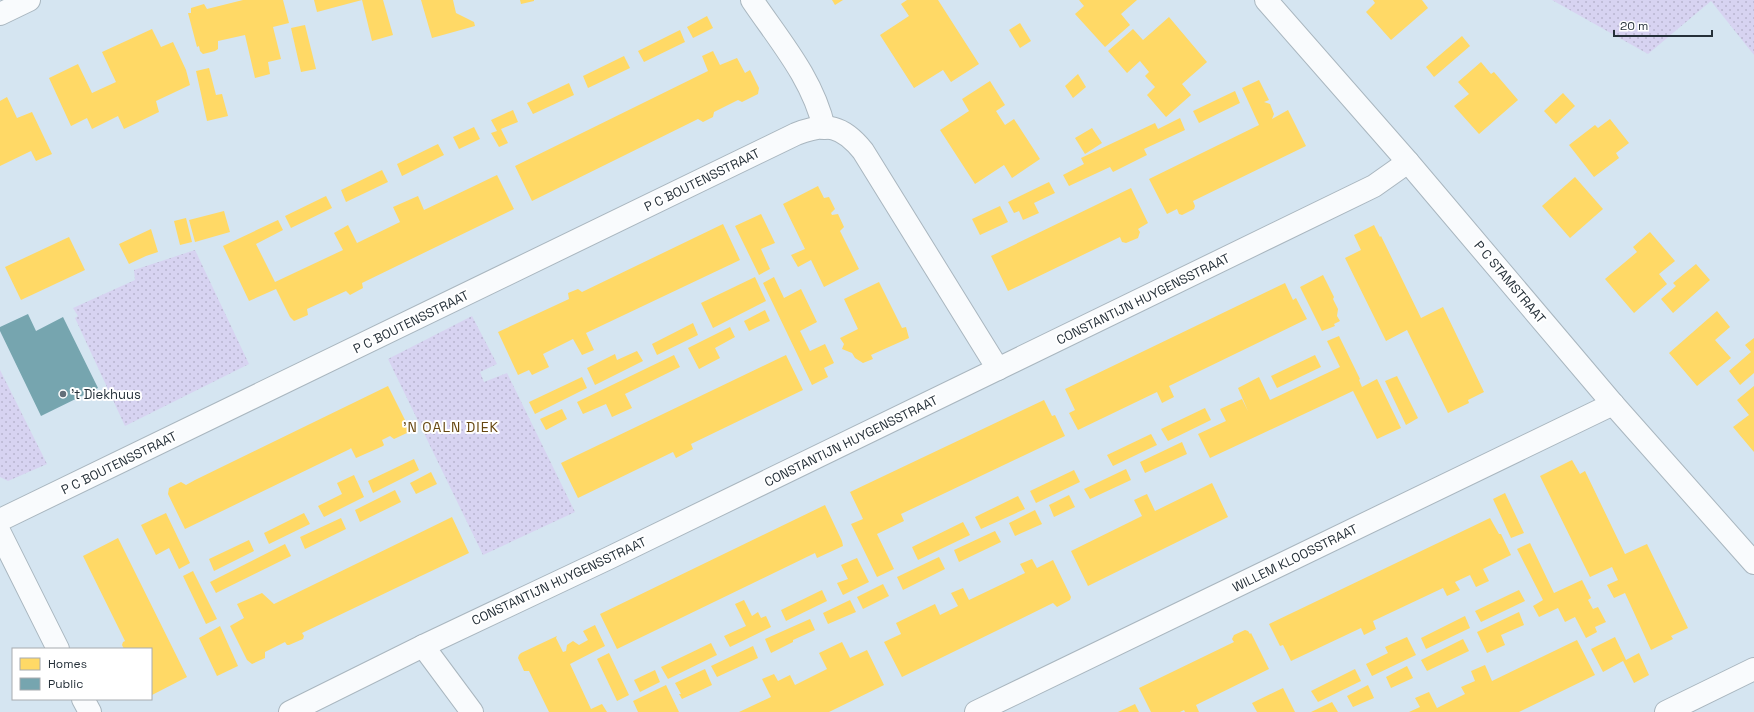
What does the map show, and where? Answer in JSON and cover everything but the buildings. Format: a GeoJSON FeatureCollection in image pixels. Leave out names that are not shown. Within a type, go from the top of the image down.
{"type":"FeatureCollection","features":[{"type":"Feature","properties":{"kind":"street"},"geometry":{"type":"LineString","coordinates":[[0,14],[29,0]]}},
{"type":"Feature","properties":{"kind":"street"},"geometry":{"type":"LineString","coordinates":[[752,0],[807,82],[820,111],[824,128]]}},
{"type":"Feature","properties":{"kind":"street","name":"P C STAMSTRAAT"},"geometry":{"type":"LineString","coordinates":[[1266,0],[1408,162],[1613,404],[1754,563]]}},
{"type":"Feature","properties":{"kind":"street","name":"P C BOUTENSSTRAAT"},"geometry":{"type":"LineString","coordinates":[[0,520],[796,134],[824,128],[836,129],[846,133],[864,151],[998,369]]}},
{"type":"Feature","properties":{"kind":"street","name":"CONSTANTIJN HUYGENSSTRAAT"},"geometry":{"type":"LineString","coordinates":[[290,712],[423,646],[609,558],[1374,186],[1408,162]]}},
{"type":"Feature","properties":{"kind":"street","name":"WILLEM KLOOSSTRAAT"},"geometry":{"type":"LineString","coordinates":[[976,712],[1613,404]]}},
{"type":"Feature","properties":{"kind":"street"},"geometry":{"type":"LineString","coordinates":[[0,533],[58,648]]}},
{"type":"Feature","properties":{"kind":"street"},"geometry":{"type":"LineString","coordinates":[[423,646],[472,712]]}},
{"type":"Feature","properties":{"kind":"street"},"geometry":{"type":"LineString","coordinates":[[1666,712],[1754,669]]}},
{"type":"Feature","properties":{"kind":"street"},"geometry":{"type":"LineString","coordinates":[[84,700],[90,712]]}},
{"type":"Feature","properties":{"kind":"shaded area"},"geometry":{"type":"Polygon","coordinates":[[[1552,0],[1754,0],[1754,55],[1711,1],[1648,54],[1552,0]]]}},
{"type":"Feature","properties":{"kind":"shaded area"},"geometry":{"type":"Polygon","coordinates":[[[195,250],[249,364],[125,426],[75,318],[78,316],[73,308],[135,280],[134,270],[195,250]]]}},
{"type":"Feature","properties":{"kind":"shaded area"},"geometry":{"type":"Polygon","coordinates":[[[472,316],[497,364],[480,372],[484,382],[507,373],[575,512],[483,555],[388,359],[472,316]]]}},
{"type":"Feature","properties":{"kind":"shaded area"},"geometry":{"type":"Polygon","coordinates":[[[0,370],[47,464],[8,481],[0,477],[0,370]]]}},
{"type":"Feature","properties":{"kind":"place","name":"'t Diekhuus"},"geometry":{"type":"Point","coordinates":[63,394]}},
{"type":"Feature","properties":{"kind":"district","name":"'N OALN DIEK"},"geometry":{"type":"Point","coordinates":[451,427]}}]}
